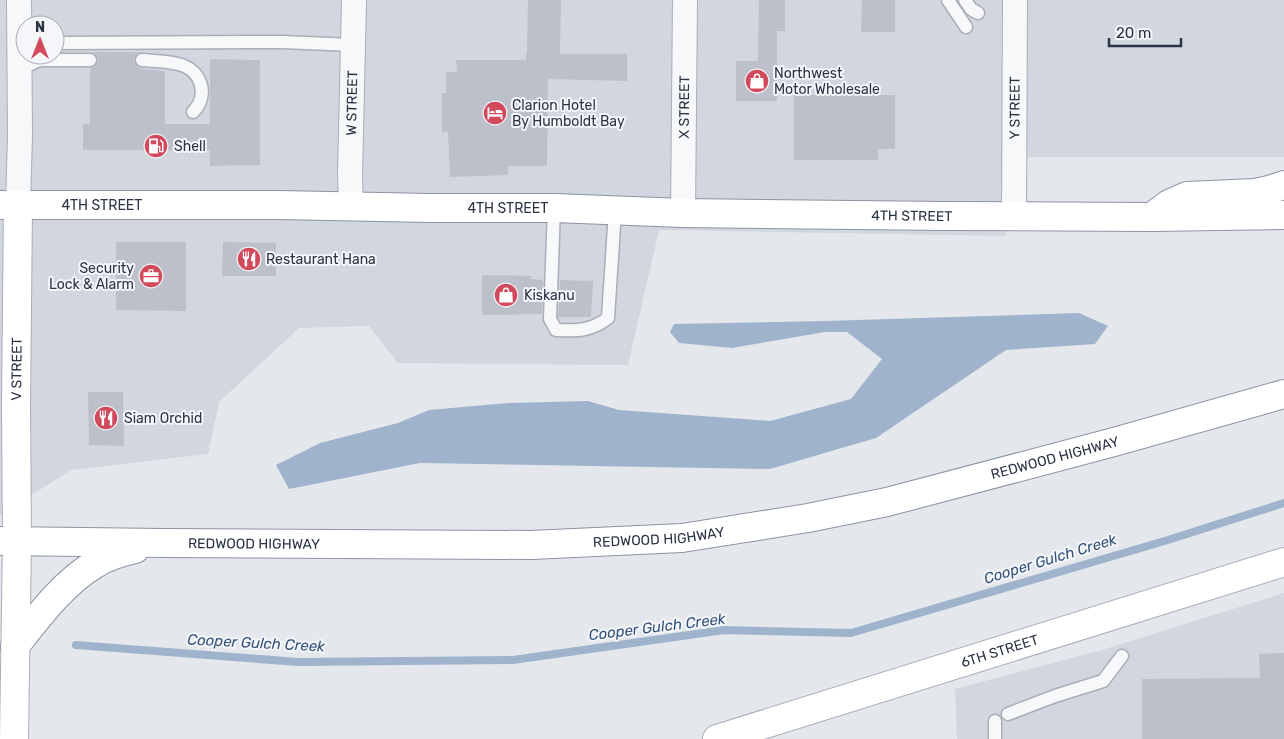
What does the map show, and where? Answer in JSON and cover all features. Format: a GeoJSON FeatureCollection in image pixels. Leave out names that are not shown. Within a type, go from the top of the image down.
{"type":"FeatureCollection","features":[{"type":"Feature","properties":{"kind":"main road"},"geometry":{"type":"LineString","coordinates":[[1152,217],[1169,204],[1187,196],[1255,193],[1284,185]]}},
{"type":"Feature","properties":{"kind":"main road","name":"4TH STREET"},"geometry":{"type":"LineString","coordinates":[[9,205],[554,208],[683,213],[1014,216]]}},
{"type":"Feature","properties":{"kind":"main road","name":"V STREET"},"geometry":{"type":"LineString","coordinates":[[9,205],[13,371],[8,541],[15,646],[14,739]]}},
{"type":"Feature","properties":{"kind":"main road"},"geometry":{"type":"LineString","coordinates":[[1014,216],[1152,217],[1284,215]]}},
{"type":"Feature","properties":{"kind":"main road","name":"REDWOOD HIGHWAY"},"geometry":{"type":"LineString","coordinates":[[8,541],[531,545],[682,538],[808,518],[887,502],[1114,442],[1284,394]]}},
{"type":"Feature","properties":{"kind":"main road"},"geometry":{"type":"LineString","coordinates":[[1170,426],[1284,399]]}},
{"type":"Feature","properties":{"kind":"main road"},"geometry":{"type":"LineString","coordinates":[[15,646],[46,608],[79,574],[97,562],[119,553],[164,543]]}},
{"type":"Feature","properties":{"kind":"main road","name":"6TH STREET"},"geometry":{"type":"LineString","coordinates":[[725,738],[1284,562]]}},
{"type":"Feature","properties":{"kind":"street","name":"V STREET"},"geometry":{"type":"LineString","coordinates":[[19,0],[20,15]]}},
{"type":"Feature","properties":{"kind":"street","name":"W STREET"},"geometry":{"type":"LineString","coordinates":[[351,207],[354,0]]}},
{"type":"Feature","properties":{"kind":"street","name":"X STREET"},"geometry":{"type":"LineString","coordinates":[[683,213],[685,0]]}},
{"type":"Feature","properties":{"kind":"street","name":"Y STREET"},"geometry":{"type":"LineString","coordinates":[[1014,216],[1015,0]]}},
{"type":"Feature","properties":{"kind":"street","name":"V STREET"},"geometry":{"type":"LineString","coordinates":[[9,205],[20,65]]}},
{"type":"Feature","properties":{"kind":"lane"},"geometry":{"type":"LineString","coordinates":[[948,0],[966,27]]}},
{"type":"Feature","properties":{"kind":"lane"},"geometry":{"type":"LineString","coordinates":[[965,0],[971,9],[978,13]]}},
{"type":"Feature","properties":{"kind":"lane"},"geometry":{"type":"LineString","coordinates":[[65,43],[282,42],[354,45]]}},
{"type":"Feature","properties":{"kind":"lane"},"geometry":{"type":"LineString","coordinates":[[19,70],[39,60],[90,60]]}},
{"type":"Feature","properties":{"kind":"lane"},"geometry":{"type":"LineString","coordinates":[[142,60],[177,63],[188,67],[195,74],[202,90],[202,99],[193,112]]}},
{"type":"Feature","properties":{"kind":"lane"},"geometry":{"type":"LineString","coordinates":[[554,208],[550,319],[556,330],[572,331],[588,329],[608,318],[615,211]]}},
{"type":"Feature","properties":{"kind":"lane"},"geometry":{"type":"LineString","coordinates":[[1008,714],[1055,696],[1103,681],[1122,656]]}},
{"type":"Feature","properties":{"kind":"lane"},"geometry":{"type":"LineString","coordinates":[[995,721],[996,739]]}},
{"type":"Feature","properties":{"kind":"shaded area"},"geometry":{"type":"Polygon","coordinates":[[[0,0],[1007,0],[1006,236],[659,230],[628,365],[398,363],[369,326],[299,328],[219,402],[208,454],[71,470],[0,515],[0,0]]]}},
{"type":"Feature","properties":{"kind":"shaded area"},"geometry":{"type":"Polygon","coordinates":[[[1022,0],[1284,0],[1284,157],[1021,157],[1022,0]]]}},
{"type":"Feature","properties":{"kind":"shaded area"},"geometry":{"type":"Polygon","coordinates":[[[1284,593],[1284,739],[957,739],[955,689],[1102,650],[1284,593]]]}},
{"type":"Feature","properties":{"kind":"water"},"geometry":{"type":"Polygon","coordinates":[[[1079,313],[1108,326],[1095,344],[1006,350],[876,438],[770,469],[420,463],[289,489],[276,465],[320,443],[398,423],[429,410],[508,403],[588,401],[619,410],[770,421],[851,399],[882,359],[847,332],[825,332],[732,348],[679,343],[670,332],[674,324],[1079,313]]]}},
{"type":"Feature","properties":{"kind":"building","name":"Clarion Hotel By Humboldt Bay"},"geometry":{"type":"Polygon","coordinates":[[[528,0],[561,0],[560,54],[627,54],[627,81],[548,79],[547,166],[508,166],[508,175],[450,177],[448,132],[442,132],[442,93],[446,93],[446,72],[457,72],[456,60],[526,60],[528,0]]]}},
{"type":"Feature","properties":{"kind":"building"},"geometry":{"type":"Polygon","coordinates":[[[759,0],[785,0],[785,31],[777,31],[777,101],[736,101],[736,61],[758,61],[759,0]]]}},
{"type":"Feature","properties":{"kind":"building"},"geometry":{"type":"Polygon","coordinates":[[[862,0],[895,0],[895,32],[861,32],[862,0]]]}},
{"type":"Feature","properties":{"kind":"building"},"geometry":{"type":"Polygon","coordinates":[[[90,52],[140,52],[134,59],[137,66],[142,69],[165,71],[165,124],[210,124],[210,59],[260,60],[260,165],[210,166],[210,150],[83,150],[83,124],[90,124],[90,68],[94,67],[98,60],[94,53],[90,52]]]}},
{"type":"Feature","properties":{"kind":"building"},"geometry":{"type":"Polygon","coordinates":[[[794,95],[895,95],[895,149],[878,149],[878,160],[794,160],[794,95]]]}},
{"type":"Feature","properties":{"kind":"building","name":"Security Lock & Alarm"},"geometry":{"type":"Polygon","coordinates":[[[116,242],[186,242],[186,311],[116,310],[116,242]]]}},
{"type":"Feature","properties":{"kind":"building","name":"Restaurant Hana"},"geometry":{"type":"Polygon","coordinates":[[[223,242],[276,243],[276,276],[222,276],[223,242]]]}},
{"type":"Feature","properties":{"kind":"building","name":"Kiskanu"},"geometry":{"type":"Polygon","coordinates":[[[482,275],[531,276],[531,279],[543,280],[542,314],[482,315],[482,275]]]}},
{"type":"Feature","properties":{"kind":"building"},"geometry":{"type":"Polygon","coordinates":[[[560,280],[593,281],[591,317],[558,317],[560,280]]]}},
{"type":"Feature","properties":{"kind":"building","name":"Siam Orchid"},"geometry":{"type":"Polygon","coordinates":[[[88,392],[123,392],[124,446],[89,445],[88,392]]]}},
{"type":"Feature","properties":{"kind":"building"},"geometry":{"type":"Polygon","coordinates":[[[1284,653],[1284,739],[1142,739],[1142,679],[1260,678],[1259,654],[1284,653]]]}},
{"type":"Feature","properties":{"kind":"waterway","name":"Cooper Gulch Creek"},"geometry":{"type":"LineString","coordinates":[[76,645],[298,662],[513,660],[724,630],[851,633],[1168,540],[1284,503]]}},
{"type":"Feature","properties":{"kind":"place","name":"Northwest Motor Wholesale"},"geometry":{"type":"Point","coordinates":[757,81]}},
{"type":"Feature","properties":{"kind":"place","name":"Clarion Hotel By Humboldt Bay"},"geometry":{"type":"Point","coordinates":[495,113]}},
{"type":"Feature","properties":{"kind":"place","name":"Shell"},"geometry":{"type":"Point","coordinates":[156,146]}},
{"type":"Feature","properties":{"kind":"place","name":"Restaurant Hana"},"geometry":{"type":"Point","coordinates":[249,259]}},
{"type":"Feature","properties":{"kind":"place","name":"Security Lock & Alarm"},"geometry":{"type":"Point","coordinates":[151,276]}},
{"type":"Feature","properties":{"kind":"place","name":"Kiskanu"},"geometry":{"type":"Point","coordinates":[506,295]}},
{"type":"Feature","properties":{"kind":"place","name":"Siam Orchid"},"geometry":{"type":"Point","coordinates":[106,418]}}]}
